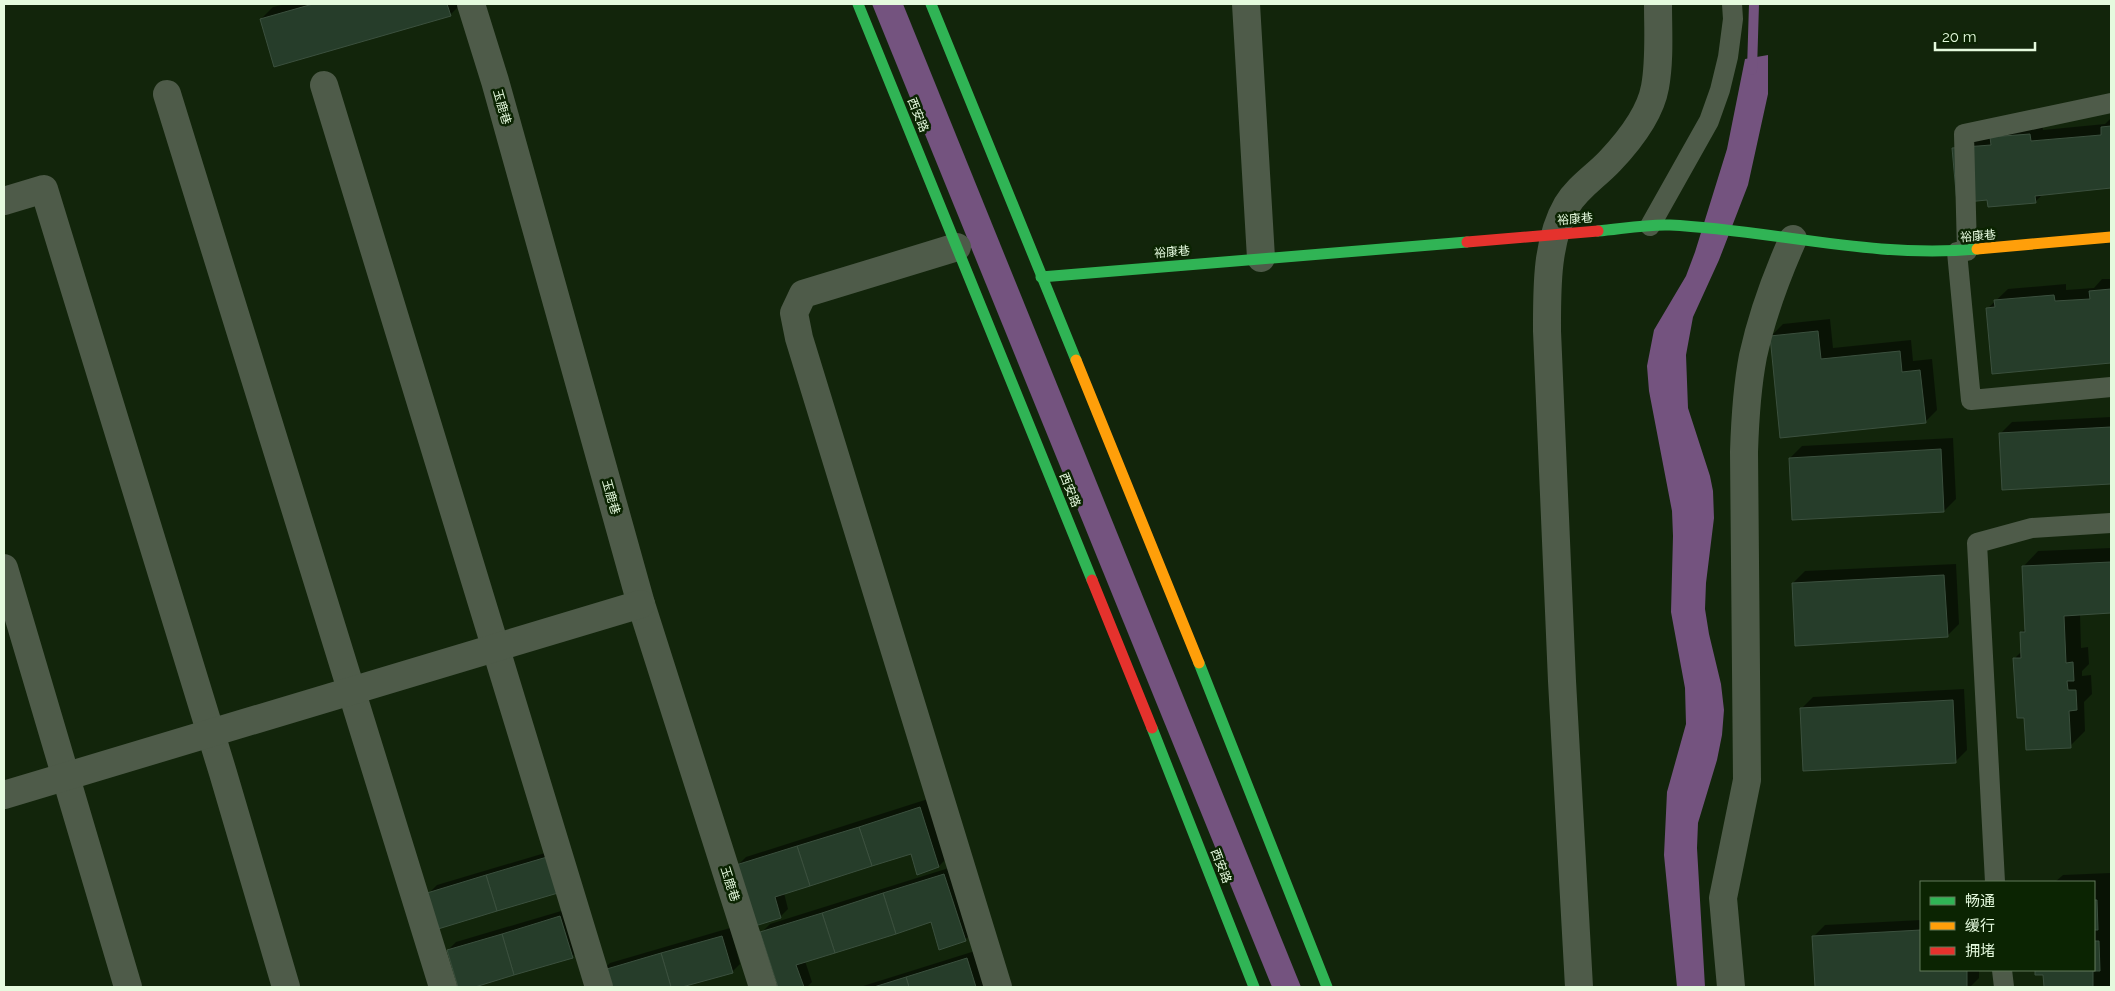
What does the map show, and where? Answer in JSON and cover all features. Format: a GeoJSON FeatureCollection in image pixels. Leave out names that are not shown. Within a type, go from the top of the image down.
{"type":"FeatureCollection","features":[{"type":"Feature","properties":{"kind":"street","name":"玉鹿巷"},"geometry":{"type":"LineString","coordinates":[[471,4],[495,81],[641,604],[763,987]]}},
{"type":"Feature","properties":{"kind":"street","name":"西安路"},"geometry":{"type":"LineString","coordinates":[[858,4],[1172,778],[1254,987]]}},
{"type":"Feature","properties":{"kind":"street"},"geometry":{"type":"LineString","coordinates":[[930,4],[1239,762],[1327,987]]}},
{"type":"Feature","properties":{"kind":"street"},"geometry":{"type":"LineString","coordinates":[[1246,4],[1261,258]]}},
{"type":"Feature","properties":{"kind":"street"},"geometry":{"type":"LineString","coordinates":[[1578,987],[1562,681],[1547,331],[1547,286],[1555,234],[1568,204],[1578,191],[1622,147],[1646,110],[1655,88],[1658,4]]}},
{"type":"Feature","properties":{"kind":"street"},"geometry":{"type":"LineString","coordinates":[[324,85],[599,987]]}},
{"type":"Feature","properties":{"kind":"street"},"geometry":{"type":"LineString","coordinates":[[167,94],[444,987]]}},
{"type":"Feature","properties":{"kind":"street"},"geometry":{"type":"LineString","coordinates":[[4,201],[44,190],[286,987]]}},
{"type":"Feature","properties":{"kind":"street","name":"裕康巷"},"geometry":{"type":"LineString","coordinates":[[1041,277],[1659,225],[1766,234],[1793,239],[1902,251],[1962,251],[2111,237]]}},
{"type":"Feature","properties":{"kind":"street"},"geometry":{"type":"LineString","coordinates":[[1731,987],[1723,898],[1747,780],[1744,452],[1746,404],[1753,357],[1763,316],[1776,277],[1793,239]]}},
{"type":"Feature","properties":{"kind":"street"},"geometry":{"type":"LineString","coordinates":[[957,247],[803,294],[794,313],[799,338],[998,987]]}},
{"type":"Feature","properties":{"kind":"street"},"geometry":{"type":"LineString","coordinates":[[4,568],[128,987]]}},
{"type":"Feature","properties":{"kind":"street"},"geometry":{"type":"LineString","coordinates":[[4,795],[641,604]]}},
{"type":"Feature","properties":{"kind":"lane"},"geometry":{"type":"LineString","coordinates":[[1659,225],[1709,121],[1720,90],[1728,57],[1733,19],[1732,4]]}},
{"type":"Feature","properties":{"kind":"lane"},"geometry":{"type":"LineString","coordinates":[[2111,103],[1964,134],[1962,251],[1971,400],[2111,387]]}},
{"type":"Feature","properties":{"kind":"lane"},"geometry":{"type":"LineString","coordinates":[[1995,881],[1977,543],[2032,528],[2111,523]]}},
{"type":"Feature","properties":{"kind":"lane"},"geometry":{"type":"LineString","coordinates":[[2002,971],[2004,987]]}},
{"type":"Feature","properties":{"kind":"shaded area"},"geometry":{"type":"Polygon","coordinates":[[[872,4],[903,4],[1301,987],[1272,987],[872,4]]]}},
{"type":"Feature","properties":{"kind":"shaded area"},"geometry":{"type":"Polygon","coordinates":[[[1768,55],[1768,94],[1748,185],[1719,260],[1693,317],[1686,355],[1688,408],[1713,491],[1714,518],[1706,583],[1705,609],[1721,684],[1724,710],[1717,760],[1698,823],[1697,848],[1705,987],[1677,987],[1664,855],[1667,792],[1686,724],[1685,688],[1671,612],[1672,511],[1649,391],[1647,366],[1654,330],[1686,276],[1695,252],[1727,149],[1745,59],[1768,55]]]}},
{"type":"Feature","properties":{"kind":"building"},"geometry":{"type":"Polygon","coordinates":[[[313,4],[447,4],[451,16],[274,67],[260,19],[313,4]]]}},
{"type":"Feature","properties":{"kind":"building"},"geometry":{"type":"Polygon","coordinates":[[[2111,126],[2111,188],[2035,196],[2036,203],[1988,207],[1987,200],[1957,203],[1952,148],[1991,145],[1990,137],[2030,134],[2031,141],[2101,135],[2101,127],[2111,126]]]}},
{"type":"Feature","properties":{"kind":"building"},"geometry":{"type":"Polygon","coordinates":[[[2111,289],[2111,363],[1992,374],[1986,308],[1995,307],[1994,300],[2054,295],[2055,301],[2090,299],[2089,291],[2111,289]]]}},
{"type":"Feature","properties":{"kind":"building"},"geometry":{"type":"Polygon","coordinates":[[[1818,331],[1821,359],[1900,351],[1902,372],[1920,370],[1926,423],[1780,438],[1770,336],[1818,331]]]}},
{"type":"Feature","properties":{"kind":"building"},"geometry":{"type":"Polygon","coordinates":[[[2111,427],[2111,484],[2002,490],[1999,433],[2111,427]]]}},
{"type":"Feature","properties":{"kind":"building"},"geometry":{"type":"Polygon","coordinates":[[[1941,449],[1944,512],[1792,520],[1789,458],[1941,449]]]}},
{"type":"Feature","properties":{"kind":"building"},"geometry":{"type":"Polygon","coordinates":[[[2111,562],[2111,613],[2064,616],[2066,663],[2073,662],[2074,681],[2067,681],[2068,690],[2076,690],[2077,710],[2069,711],[2071,748],[2026,750],[2024,718],[2017,718],[2013,658],[2021,658],[2020,632],[2025,632],[2022,566],[2111,562]]]}},
{"type":"Feature","properties":{"kind":"building"},"geometry":{"type":"Polygon","coordinates":[[[1944,575],[1948,637],[1795,646],[1792,583],[1944,575]]]}},
{"type":"Feature","properties":{"kind":"building"},"geometry":{"type":"Polygon","coordinates":[[[1953,700],[1956,763],[1803,771],[1800,708],[1953,700]]]}},
{"type":"Feature","properties":{"kind":"building"},"geometry":{"type":"Polygon","coordinates":[[[920,807],[939,867],[917,875],[911,854],[872,866],[859,827],[920,807]]]}},
{"type":"Feature","properties":{"kind":"building"},"geometry":{"type":"Polygon","coordinates":[[[859,827],[872,866],[810,886],[797,846],[859,827]]]}},
{"type":"Feature","properties":{"kind":"building"},"geometry":{"type":"Polygon","coordinates":[[[797,846],[810,886],[775,897],[781,918],[755,926],[736,865],[797,846]]]}},
{"type":"Feature","properties":{"kind":"building"},"geometry":{"type":"Polygon","coordinates":[[[547,857],[558,893],[497,911],[486,875],[547,857]]]}},
{"type":"Feature","properties":{"kind":"building"},"geometry":{"type":"Polygon","coordinates":[[[944,874],[966,941],[939,950],[931,922],[896,934],[883,893],[944,874]]]}},
{"type":"Feature","properties":{"kind":"building"},"geometry":{"type":"Polygon","coordinates":[[[486,875],[497,911],[438,929],[427,893],[486,875]]]}},
{"type":"Feature","properties":{"kind":"building"},"geometry":{"type":"Polygon","coordinates":[[[883,893],[896,934],[835,953],[822,913],[883,893]]]}},
{"type":"Feature","properties":{"kind":"building"},"geometry":{"type":"Polygon","coordinates":[[[2095,900],[2097,900],[2098,930],[2095,930],[2095,900]]]}},
{"type":"Feature","properties":{"kind":"building"},"geometry":{"type":"Polygon","coordinates":[[[822,913],[835,953],[796,965],[804,987],[778,987],[760,932],[822,913]]]}},
{"type":"Feature","properties":{"kind":"building"},"geometry":{"type":"Polygon","coordinates":[[[560,916],[573,958],[514,975],[502,934],[560,916]]]}},
{"type":"Feature","properties":{"kind":"building"},"geometry":{"type":"Polygon","coordinates":[[[1920,930],[1920,971],[1967,971],[1967,987],[1815,987],[1812,936],[1920,930]]]}},
{"type":"Feature","properties":{"kind":"building"},"geometry":{"type":"Polygon","coordinates":[[[502,934],[514,975],[475,987],[458,987],[447,950],[502,934]]]}},
{"type":"Feature","properties":{"kind":"building"},"geometry":{"type":"Polygon","coordinates":[[[722,936],[733,973],[682,987],[671,987],[661,953],[722,936]]]}},
{"type":"Feature","properties":{"kind":"building"},"geometry":{"type":"Polygon","coordinates":[[[2095,941],[2099,941],[2100,971],[2095,971],[2095,941]]]}},
{"type":"Feature","properties":{"kind":"building"},"geometry":{"type":"Polygon","coordinates":[[[661,953],[671,987],[605,987],[600,971],[661,953]]]}},
{"type":"Feature","properties":{"kind":"building"},"geometry":{"type":"Polygon","coordinates":[[[967,958],[976,987],[909,987],[906,977],[967,958]]]}},
{"type":"Feature","properties":{"kind":"building"},"geometry":{"type":"Polygon","coordinates":[[[2035,971],[2093,971],[2093,987],[2044,987],[2043,975],[2035,975],[2035,971]]]}},
{"type":"Feature","properties":{"kind":"building"},"geometry":{"type":"Polygon","coordinates":[[[906,977],[909,987],[874,987],[906,977]]]}},
{"type":"Feature","properties":{"kind":"waterway"},"geometry":{"type":"LineString","coordinates":[[1752,70],[1754,4]]}},
{"type":"Feature","properties":{"kind":"traffic: fast"},"geometry":{"type":"LineString","coordinates":[[858,4],[1092,580]]}},
{"type":"Feature","properties":{"kind":"traffic: fast"},"geometry":{"type":"LineString","coordinates":[[931,4],[1076,360]]}},
{"type":"Feature","properties":{"kind":"traffic: fast"},"geometry":{"type":"LineString","coordinates":[[1598,231],[1670,225],[1747,232],[1861,247],[1938,251],[1977,249]]}},
{"type":"Feature","properties":{"kind":"traffic: fast"},"geometry":{"type":"LineString","coordinates":[[1041,277],[1467,242]]}},
{"type":"Feature","properties":{"kind":"traffic: fast"},"geometry":{"type":"LineString","coordinates":[[1199,663],[1327,987]]}},
{"type":"Feature","properties":{"kind":"traffic: fast"},"geometry":{"type":"LineString","coordinates":[[1152,728],[1254,987]]}},
{"type":"Feature","properties":{"kind":"traffic: slow"},"geometry":{"type":"LineString","coordinates":[[1977,249],[2111,237]]}},
{"type":"Feature","properties":{"kind":"traffic: slow"},"geometry":{"type":"LineString","coordinates":[[1076,360],[1199,663]]}},
{"type":"Feature","properties":{"kind":"traffic: jam"},"geometry":{"type":"LineString","coordinates":[[1467,242],[1598,231]]}},
{"type":"Feature","properties":{"kind":"traffic: jam"},"geometry":{"type":"LineString","coordinates":[[1092,580],[1152,728]]}}]}
